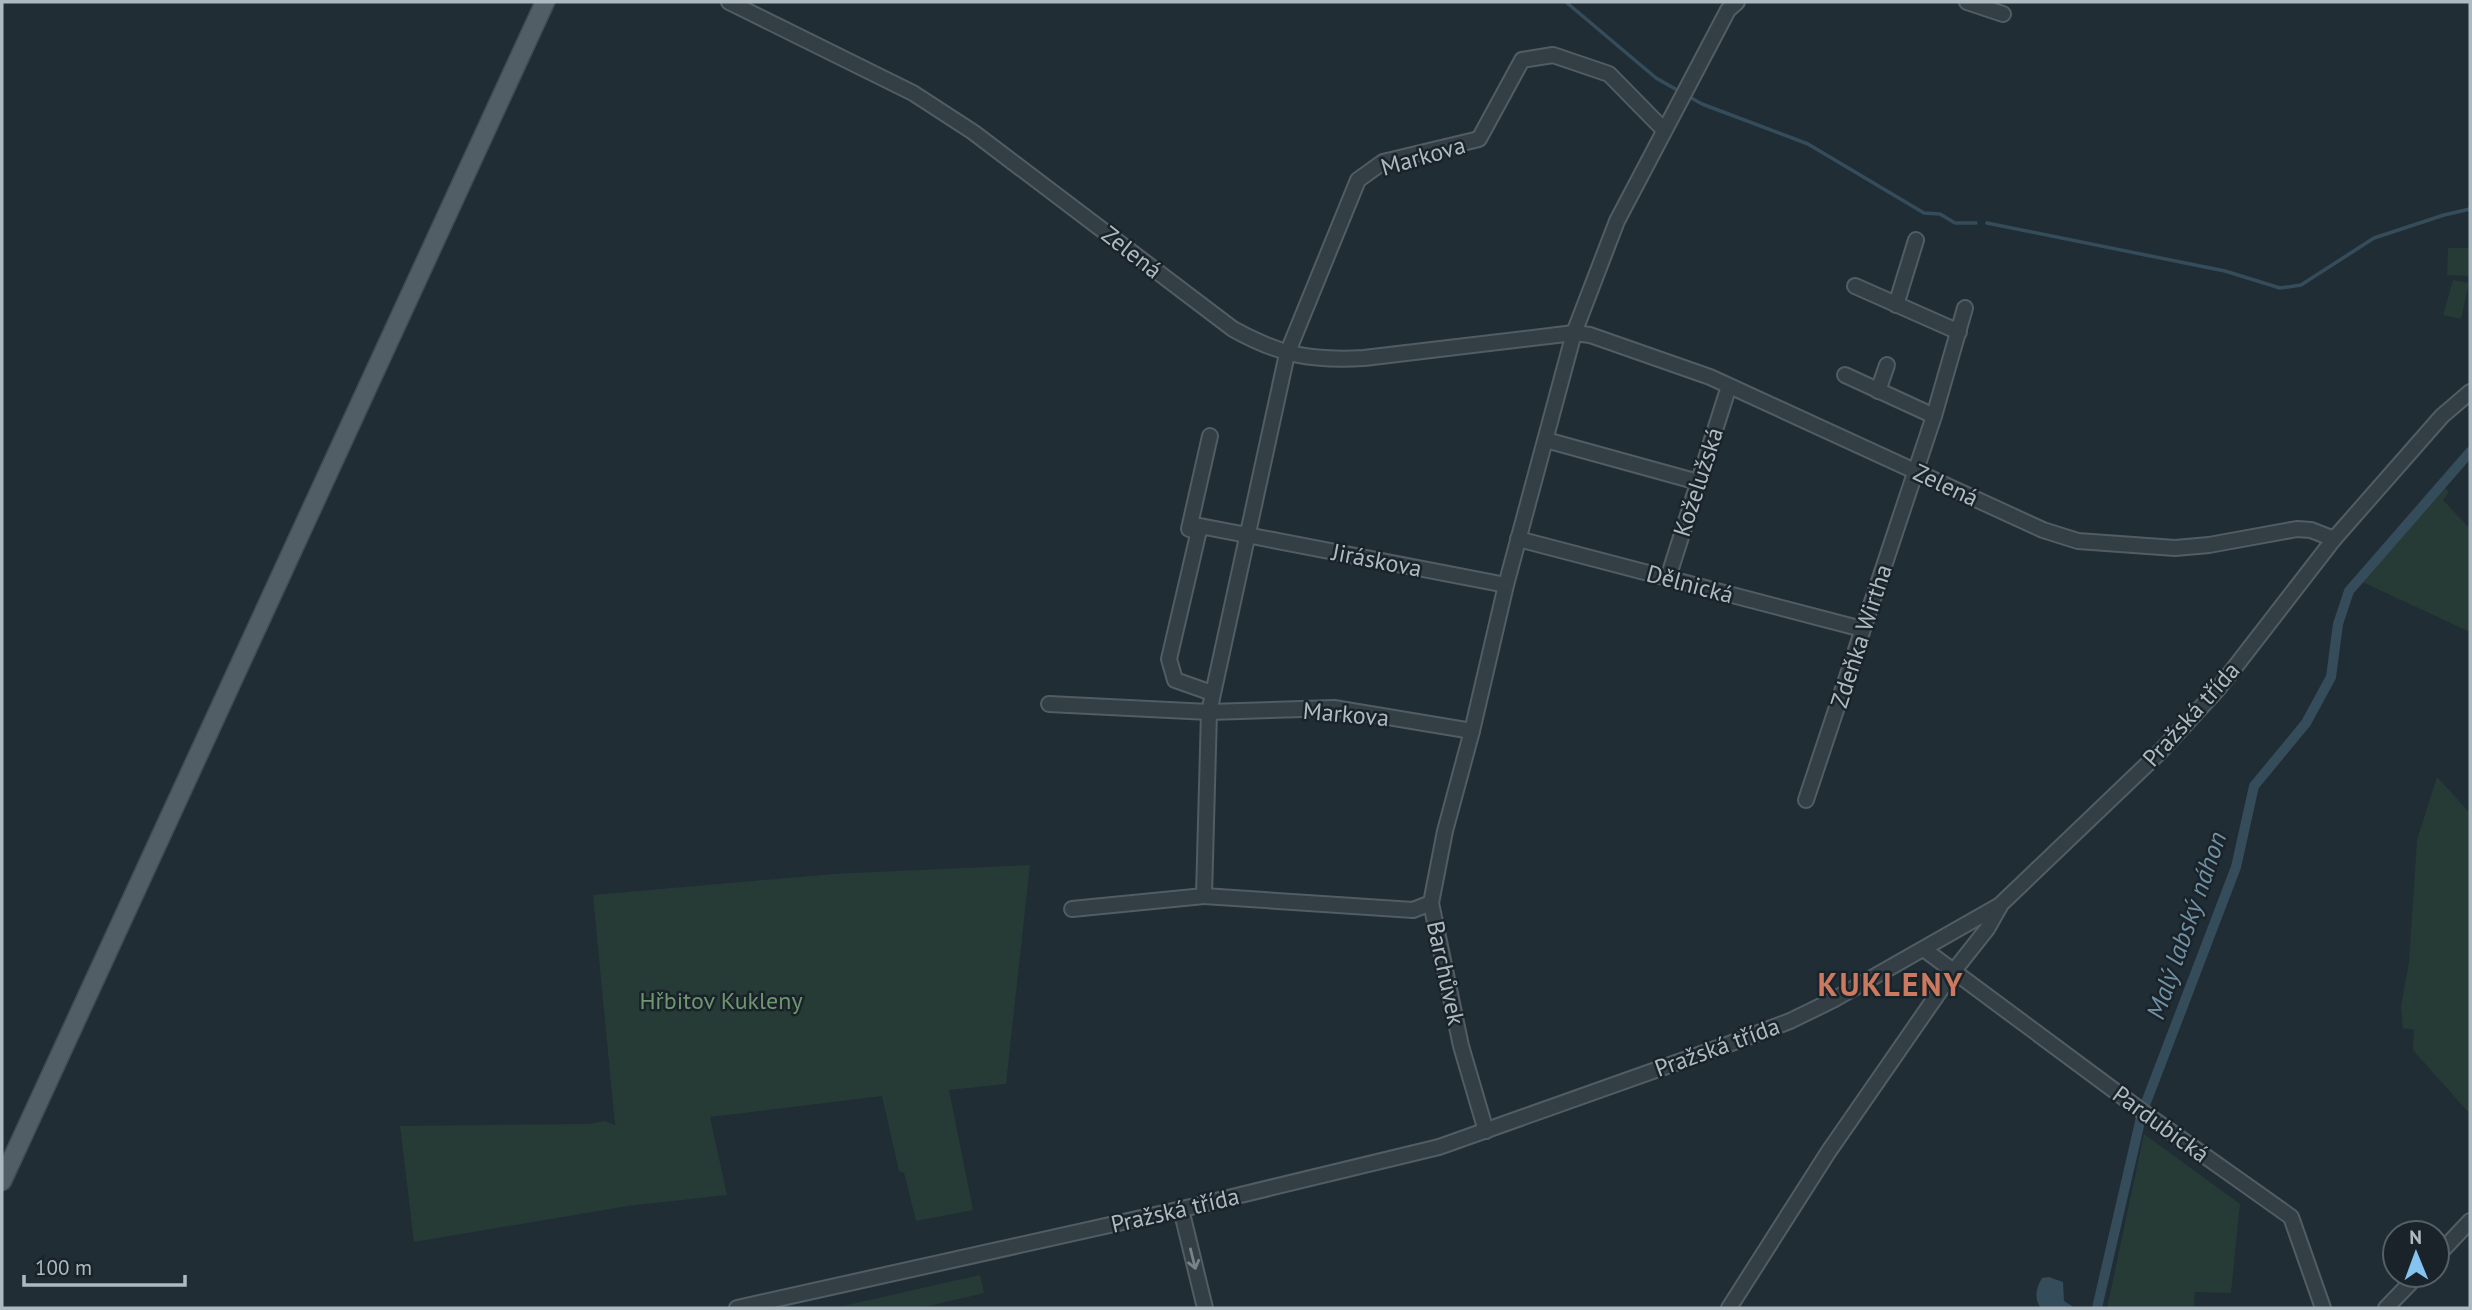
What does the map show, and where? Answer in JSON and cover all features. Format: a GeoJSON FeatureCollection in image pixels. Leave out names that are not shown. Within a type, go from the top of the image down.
{"type":"FeatureCollection","features":[{"type":"Feature","properties":{"kind":"main road"},"geometry":{"type":"LineString","coordinates":[[2,1181],[545,2]]}},
{"type":"Feature","properties":{"kind":"street","name":"Zelená"},"geometry":{"type":"LineString","coordinates":[[729,2],[913,93],[973,132],[1233,329],[1287,354],[1330,359],[1364,358],[1574,333],[1605,339],[1690,369],[2043,530],[2078,541],[2192,548],[2305,529],[2334,539]]}},
{"type":"Feature","properties":{"kind":"street"},"geometry":{"type":"LineString","coordinates":[[1473,726],[1506,585],[1574,333],[1617,221],[1728,10],[1737,2]]}},
{"type":"Feature","properties":{"kind":"street"},"geometry":{"type":"LineString","coordinates":[[1966,2],[2003,14]]}},
{"type":"Feature","properties":{"kind":"street","name":"Markova"},"geometry":{"type":"LineString","coordinates":[[1204,896],[1209,712],[1212,693],[1287,354],[1358,180],[1383,162],[1479,139],[1521,60],[1553,55],[1609,74],[1664,130]]}},
{"type":"Feature","properties":{"kind":"street"},"geometry":{"type":"LineString","coordinates":[[1896,305],[1916,240]]}},
{"type":"Feature","properties":{"kind":"street"},"geometry":{"type":"LineString","coordinates":[[1855,286],[1959,332]]}},
{"type":"Feature","properties":{"kind":"street","name":"Zdeňka Wirtha"},"geometry":{"type":"LineString","coordinates":[[1805,800],[1934,416],[1965,308]]}},
{"type":"Feature","properties":{"kind":"street"},"geometry":{"type":"LineString","coordinates":[[1878,391],[1887,365]]}},
{"type":"Feature","properties":{"kind":"street"},"geometry":{"type":"LineString","coordinates":[[1845,375],[1934,416]]}},
{"type":"Feature","properties":{"kind":"street","name":"Koželužská"},"geometry":{"type":"LineString","coordinates":[[1668,578],[1729,386]]}},
{"type":"Feature","properties":{"kind":"street","name":"Pražská třída"},"geometry":{"type":"LineString","coordinates":[[737,1308],[1384,1162],[1486,1131],[1790,1021],[1833,1000],[2000,905],[2160,752],[2218,689],[2334,539],[2442,416],[2470,392]]}},
{"type":"Feature","properties":{"kind":"street"},"geometry":{"type":"LineString","coordinates":[[1199,532],[1189,529],[1210,436]]}},
{"type":"Feature","properties":{"kind":"street"},"geometry":{"type":"LineString","coordinates":[[1546,440],[1698,482]]}},
{"type":"Feature","properties":{"kind":"street"},"geometry":{"type":"LineString","coordinates":[[1212,693],[1175,680],[1169,659],[1200,527],[1247,535]]}},
{"type":"Feature","properties":{"kind":"street","name":"Jiráskova"},"geometry":{"type":"LineString","coordinates":[[1247,535],[1506,585]]}},
{"type":"Feature","properties":{"kind":"street","name":"Dělnická"},"geometry":{"type":"LineString","coordinates":[[1518,539],[1862,629]]}},
{"type":"Feature","properties":{"kind":"street","name":"Markova"},"geometry":{"type":"LineString","coordinates":[[1049,704],[1209,712],[1334,708],[1473,726]]}},
{"type":"Feature","properties":{"kind":"street","name":"Barchůvek"},"geometry":{"type":"LineString","coordinates":[[1473,726],[1445,831],[1431,903],[1461,1046],[1486,1131]]}},
{"type":"Feature","properties":{"kind":"street"},"geometry":{"type":"LineString","coordinates":[[1072,909],[1204,896],[1413,910],[1431,903]]}},
{"type":"Feature","properties":{"kind":"street"},"geometry":{"type":"LineString","coordinates":[[1729,1308],[1800,1195],[1953,972],[1987,929],[2000,905]]}},
{"type":"Feature","properties":{"kind":"street","name":"Pardubická"},"geometry":{"type":"LineString","coordinates":[[1925,950],[2136,1107],[2291,1217],[2323,1308]]}},
{"type":"Feature","properties":{"kind":"street"},"geometry":{"type":"LineString","coordinates":[[1181,1209],[1205,1308]]}},
{"type":"Feature","properties":{"kind":"street"},"geometry":{"type":"LineString","coordinates":[[2451,1242],[2470,1222]]}},
{"type":"Feature","properties":{"kind":"street"},"geometry":{"type":"LineString","coordinates":[[2386,1308],[2404,1289]]}},
{"type":"Feature","properties":{"kind":"green space"},"geometry":{"type":"Polygon","coordinates":[[[2448,248],[2470,248],[2470,276],[2447,275],[2448,248]]]}},
{"type":"Feature","properties":{"kind":"green space"},"geometry":{"type":"Polygon","coordinates":[[[2453,280],[2469,283],[2461,319],[2443,315],[2453,280]]]}},
{"type":"Feature","properties":{"kind":"green space"},"geometry":{"type":"Polygon","coordinates":[[[2441,484],[2449,492],[2443,500],[2470,529],[2470,632],[2358,580],[2441,484]]]}},
{"type":"Feature","properties":{"kind":"green space"},"geometry":{"type":"Polygon","coordinates":[[[2437,777],[2470,813],[2470,1114],[2413,1050],[2414,1030],[2403,1028],[2401,1007],[2409,962],[2417,840],[2437,777]]]}},
{"type":"Feature","properties":{"kind":"green space","name":"Hřbitov Kukleny"},"geometry":{"type":"Polygon","coordinates":[[[1030,865],[1006,1084],[949,1090],[973,1210],[916,1221],[904,1173],[899,1171],[882,1096],[710,1117],[727,1195],[628,1206],[414,1242],[400,1126],[589,1124],[604,1121],[615,1125],[593,895],[833,874],[1030,865]]]}},
{"type":"Feature","properties":{"kind":"green space"},"geometry":{"type":"Polygon","coordinates":[[[2144,1134],[2240,1204],[2231,1293],[2195,1292],[2194,1308],[2107,1308],[2144,1134]]]}},
{"type":"Feature","properties":{"kind":"green space"},"geometry":{"type":"Polygon","coordinates":[[[980,1275],[984,1293],[921,1308],[834,1308],[980,1275]]]}},
{"type":"Feature","properties":{"kind":"water"},"geometry":{"type":"Polygon","coordinates":[[[2049,1277],[2063,1282],[2064,1301],[2075,1308],[2040,1307],[2036,1296],[2037,1289],[2042,1278],[2049,1277]]]}},
{"type":"Feature","properties":{"kind":"waterway"},"geometry":{"type":"LineString","coordinates":[[1566,2],[1656,78],[1679,91]]}},
{"type":"Feature","properties":{"kind":"waterway"},"geometry":{"type":"LineString","coordinates":[[1686,95],[1702,104],[1808,144],[1924,213],[1940,214],[1955,223],[1976,223]]}},
{"type":"Feature","properties":{"kind":"waterway"},"geometry":{"type":"LineString","coordinates":[[1987,223],[2225,271],[2280,288],[2301,285],[2374,238],[2470,209]]}},
{"type":"Feature","properties":{"kind":"waterway","name":"Malý labský náhon"},"geometry":{"type":"LineString","coordinates":[[2097,1308],[2142,1113],[2236,867],[2254,786],[2306,723],[2331,677],[2338,624],[2349,591],[2470,452]]}},
{"type":"Feature","properties":{"kind":"district","name":"KUKLENY"},"geometry":{"type":"Point","coordinates":[1891,984]}}]}
